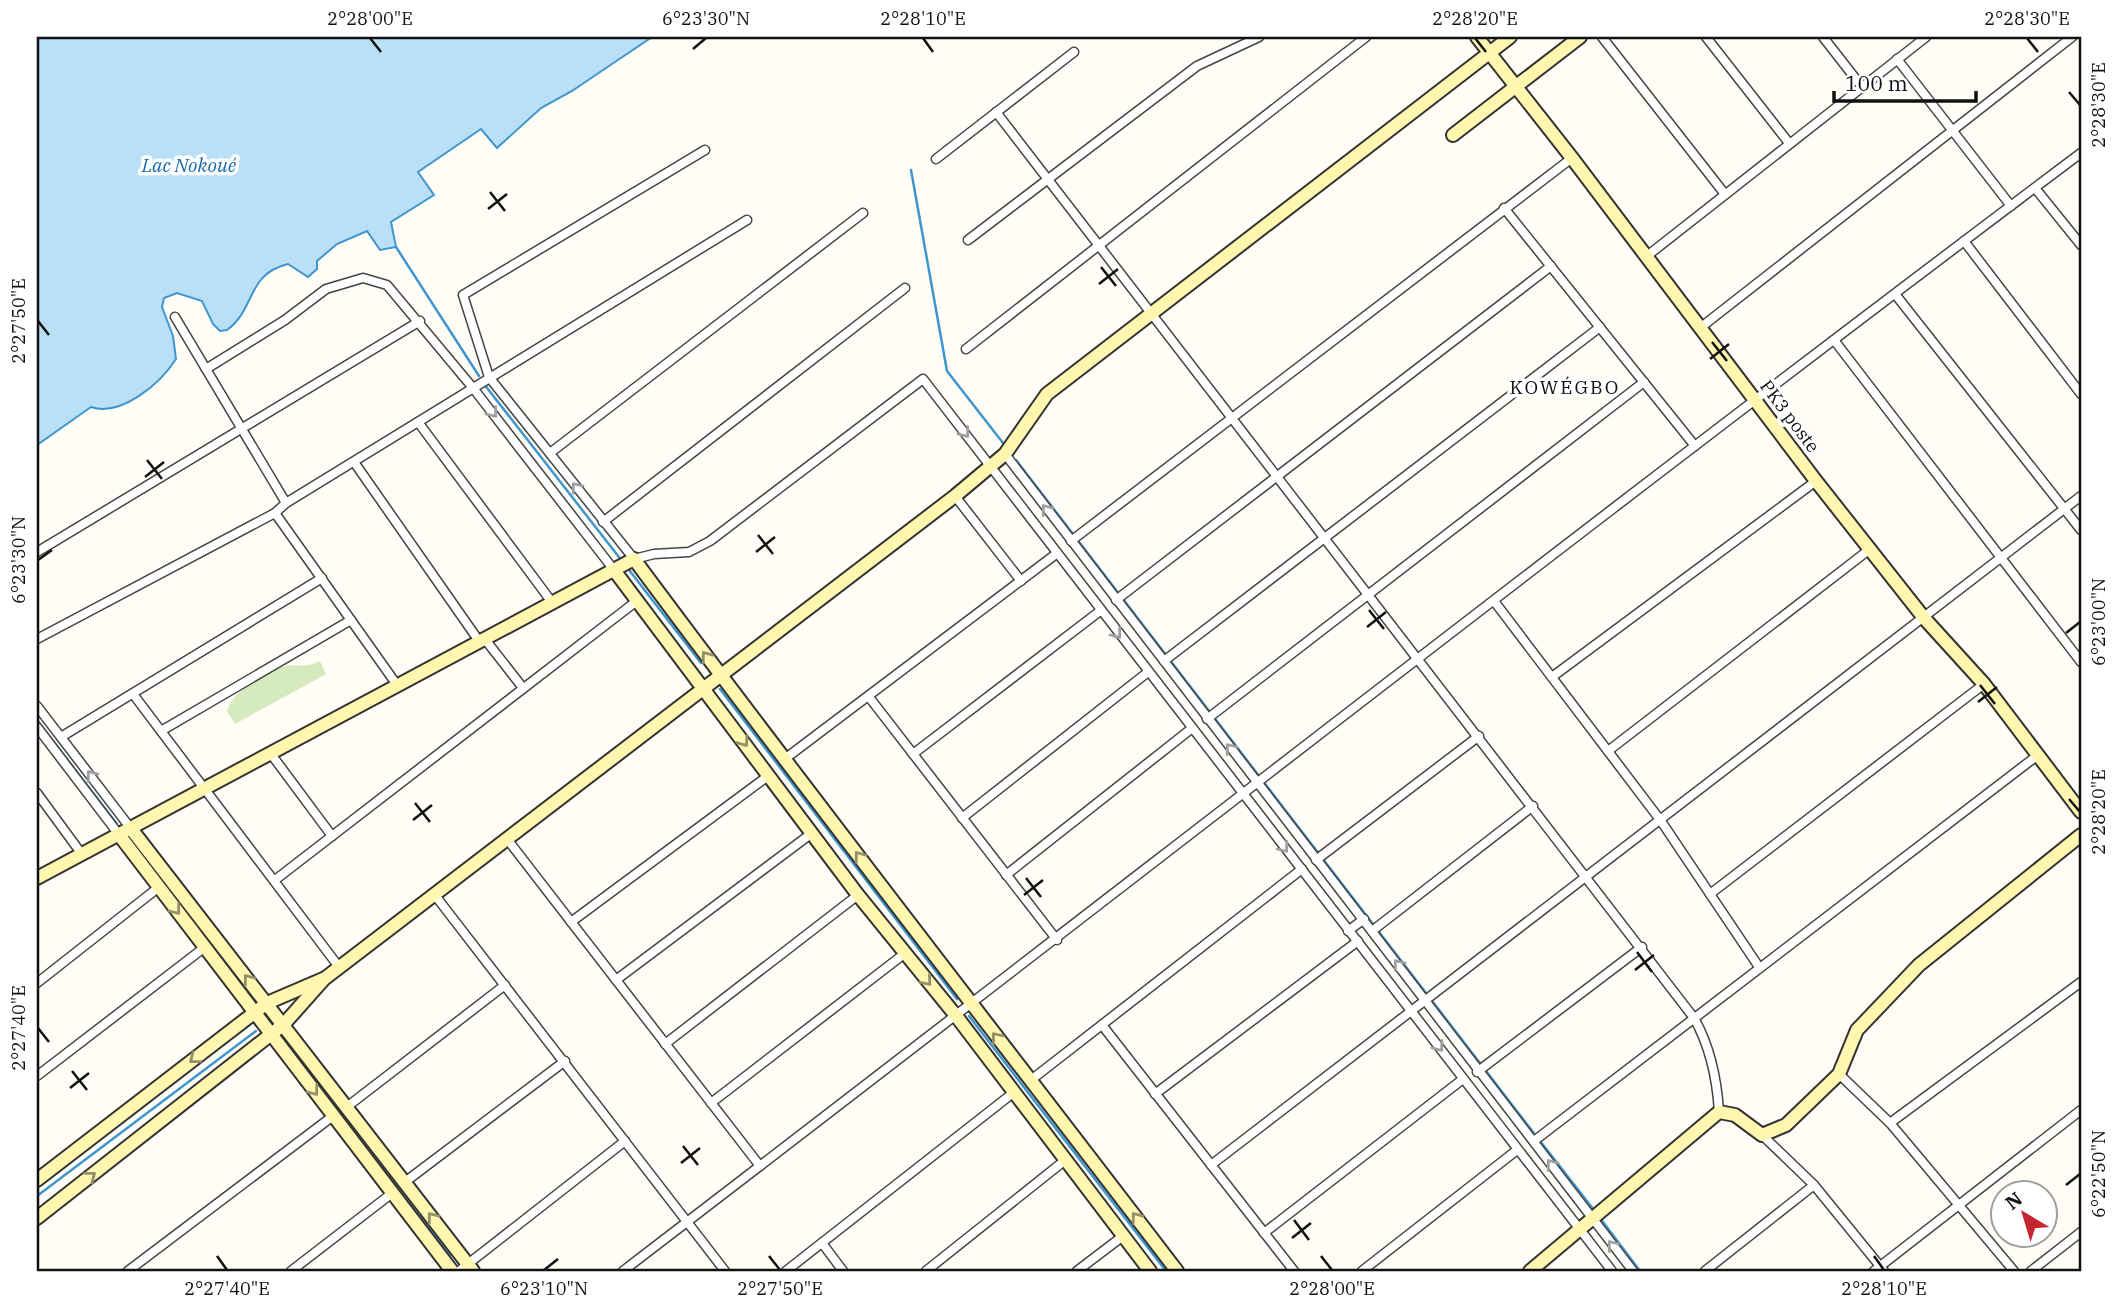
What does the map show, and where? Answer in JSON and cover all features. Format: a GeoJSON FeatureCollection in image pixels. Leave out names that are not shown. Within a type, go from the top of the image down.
{"type":"FeatureCollection","features":[{"type":"Feature","properties":{"kind":"street"},"geometry":{"type":"LineString","coordinates":[[968,240],[1196,66],[1259,37]]}},
{"type":"Feature","properties":{"kind":"street"},"geometry":{"type":"LineString","coordinates":[[966,349],[1366,37]]}},
{"type":"Feature","properties":{"kind":"street","name":"PK3 poste"},"geometry":{"type":"LineString","coordinates":[[1476,37],[1572,158],[1816,481],[1924,618],[1983,684],[2081,812]]}},
{"type":"Feature","properties":{"kind":"street"},"geometry":{"type":"LineString","coordinates":[[37,1218],[272,1034],[324,979],[339,967],[722,677],[955,496],[1005,453],[1047,394],[1510,37]]}},
{"type":"Feature","properties":{"kind":"street"},"geometry":{"type":"LineString","coordinates":[[1454,135],[1580,37]]}},
{"type":"Feature","properties":{"kind":"street"},"geometry":{"type":"LineString","coordinates":[[1602,37],[1724,193]]}},
{"type":"Feature","properties":{"kind":"street"},"geometry":{"type":"LineString","coordinates":[[1706,37],[1789,143]]}},
{"type":"Feature","properties":{"kind":"street"},"geometry":{"type":"LineString","coordinates":[[1823,37],[1862,86]]}},
{"type":"Feature","properties":{"kind":"street"},"geometry":{"type":"LineString","coordinates":[[1647,256],[1926,37]]}},
{"type":"Feature","properties":{"kind":"street"},"geometry":{"type":"LineString","coordinates":[[1700,328],[2072,37]]}},
{"type":"Feature","properties":{"kind":"street"},"geometry":{"type":"LineString","coordinates":[[936,159],[1074,52]]}},
{"type":"Feature","properties":{"kind":"street"},"geometry":{"type":"LineString","coordinates":[[1897,59],[2011,206]]}},
{"type":"Feature","properties":{"kind":"street"},"geometry":{"type":"LineString","coordinates":[[996,112],[1642,947],[1694,1018],[1705,1038],[1712,1060],[1719,1112]]}},
{"type":"Feature","properties":{"kind":"street"},"geometry":{"type":"LineString","coordinates":[[705,150],[463,295],[489,377],[634,559],[971,1006],[1177,1271]]}},
{"type":"Feature","properties":{"kind":"street"},"geometry":{"type":"LineString","coordinates":[[623,1271],[1057,940],[1243,793],[1755,399],[2081,153]]}},
{"type":"Feature","properties":{"kind":"street"},"geometry":{"type":"LineString","coordinates":[[1071,541],[1572,158]]}},
{"type":"Feature","properties":{"kind":"street"},"geometry":{"type":"LineString","coordinates":[[2035,188],[2081,245]]}},
{"type":"Feature","properties":{"kind":"street"},"geometry":{"type":"LineString","coordinates":[[1504,208],[1695,446]]}},
{"type":"Feature","properties":{"kind":"street"},"geometry":{"type":"LineString","coordinates":[[550,453],[863,212]]}},
{"type":"Feature","properties":{"kind":"street"},"geometry":{"type":"LineString","coordinates":[[37,639],[275,513],[286,503],[747,220]]}},
{"type":"Feature","properties":{"kind":"street"},"geometry":{"type":"LineString","coordinates":[[1964,242],[2081,394]]}},
{"type":"Feature","properties":{"kind":"street"},"geometry":{"type":"LineString","coordinates":[[1116,600],[1279,478],[1551,267]]}},
{"type":"Feature","properties":{"kind":"street"},"geometry":{"type":"LineString","coordinates":[[206,369],[285,320],[326,289],[345,281],[363,278],[387,285],[420,321],[638,600],[858,895],[957,1017],[1150,1271]]}},
{"type":"Feature","properties":{"kind":"street"},"geometry":{"type":"LineString","coordinates":[[603,522],[905,288]]}},
{"type":"Feature","properties":{"kind":"street"},"geometry":{"type":"LineString","coordinates":[[1895,294],[2081,530]]}},
{"type":"Feature","properties":{"kind":"street"},"geometry":{"type":"LineString","coordinates":[[175,317],[286,503]]}},
{"type":"Feature","properties":{"kind":"street"},"geometry":{"type":"LineString","coordinates":[[37,552],[420,321]]}},
{"type":"Feature","properties":{"kind":"street"},"geometry":{"type":"LineString","coordinates":[[1164,661],[1600,327]]}},
{"type":"Feature","properties":{"kind":"street"},"geometry":{"type":"LineString","coordinates":[[1834,340],[2081,662]]}},
{"type":"Feature","properties":{"kind":"street"},"geometry":{"type":"LineString","coordinates":[[37,878],[81,853],[126,833],[551,601],[634,559],[654,554],[689,552],[710,541],[923,379],[1612,1271]]}},
{"type":"Feature","properties":{"kind":"street"},"geometry":{"type":"LineString","coordinates":[[1207,719],[1644,382]]}},
{"type":"Feature","properties":{"kind":"street"},"geometry":{"type":"LineString","coordinates":[[418,422],[551,601]]}},
{"type":"Feature","properties":{"kind":"street"},"geometry":{"type":"LineString","coordinates":[[1005,453],[1207,719],[1426,1000],[1477,1072],[1534,1141],[1633,1271]]}},
{"type":"Feature","properties":{"kind":"street"},"geometry":{"type":"LineString","coordinates":[[354,462],[481,639],[523,688]]}},
{"type":"Feature","properties":{"kind":"street"},"geometry":{"type":"LineString","coordinates":[[1552,677],[1816,481]]}},
{"type":"Feature","properties":{"kind":"street"},"geometry":{"type":"LineString","coordinates":[[955,496],[1021,581]]}},
{"type":"Feature","properties":{"kind":"street"},"geometry":{"type":"LineString","coordinates":[[1211,1165],[1588,878],[2081,496]]}},
{"type":"Feature","properties":{"kind":"street"},"geometry":{"type":"LineString","coordinates":[[275,513],[397,685]]}},
{"type":"Feature","properties":{"kind":"street"},"geometry":{"type":"LineString","coordinates":[[1608,751],[1870,549]]}},
{"type":"Feature","properties":{"kind":"street"},"geometry":{"type":"LineString","coordinates":[[786,758],[1056,554]]}},
{"type":"Feature","properties":{"kind":"street"},"geometry":{"type":"LineString","coordinates":[[61,737],[322,578]]}},
{"type":"Feature","properties":{"kind":"street"},"geometry":{"type":"LineString","coordinates":[[275,880],[638,600]]}},
{"type":"Feature","properties":{"kind":"street"},"geometry":{"type":"LineString","coordinates":[[1494,601],[1661,821],[1759,967]]}},
{"type":"Feature","properties":{"kind":"street"},"geometry":{"type":"LineString","coordinates":[[913,754],[1100,611]]}},
{"type":"Feature","properties":{"kind":"street"},"geometry":{"type":"LineString","coordinates":[[161,731],[351,620]]}},
{"type":"Feature","properties":{"kind":"street"},"geometry":{"type":"LineString","coordinates":[[962,818],[1148,672]]}},
{"type":"Feature","properties":{"kind":"street"},"geometry":{"type":"LineString","coordinates":[[1710,894],[1983,684]]}},
{"type":"Feature","properties":{"kind":"street"},"geometry":{"type":"LineString","coordinates":[[133,694],[339,967]]}},
{"type":"Feature","properties":{"kind":"street"},"geometry":{"type":"LineString","coordinates":[[869,697],[1057,940]]}},
{"type":"Feature","properties":{"kind":"street"},"geometry":{"type":"LineString","coordinates":[[37,706],[126,833],[159,887],[205,947],[262,1007],[284,1024],[405,1182],[467,1269],[625,1141]]}},
{"type":"Feature","properties":{"kind":"street"},"geometry":{"type":"LineString","coordinates":[[37,727],[126,833],[262,1007],[272,1034],[452,1271]]}},
{"type":"Feature","properties":{"kind":"street"},"geometry":{"type":"LineString","coordinates":[[1006,875],[1191,729]]}},
{"type":"Feature","properties":{"kind":"street"},"geometry":{"type":"LineString","coordinates":[[1316,860],[1479,736]]}},
{"type":"Feature","properties":{"kind":"street"},"geometry":{"type":"LineString","coordinates":[[271,754],[332,836]]}},
{"type":"Feature","properties":{"kind":"street"},"geometry":{"type":"LineString","coordinates":[[1534,1141],[2038,755]]}},
{"type":"Feature","properties":{"kind":"street"},"geometry":{"type":"LineString","coordinates":[[571,922],[768,776]]}},
{"type":"Feature","properties":{"kind":"street"},"geometry":{"type":"LineString","coordinates":[[37,793],[81,853]]}},
{"type":"Feature","properties":{"kind":"street"},"geometry":{"type":"LineString","coordinates":[[1372,931],[1533,806]]}},
{"type":"Feature","properties":{"kind":"street"},"geometry":{"type":"LineString","coordinates":[[616,980],[812,833]]}},
{"type":"Feature","properties":{"kind":"street"},"geometry":{"type":"LineString","coordinates":[[1762,1135],[1786,1125],[1839,1074],[1857,1030],[1919,965],[2081,835]]}},
{"type":"Feature","properties":{"kind":"street"},"geometry":{"type":"LineString","coordinates":[[507,839],[760,1166]]}},
{"type":"Feature","properties":{"kind":"street"},"geometry":{"type":"LineString","coordinates":[[1031,1080],[1302,869]]}},
{"type":"Feature","properties":{"kind":"street"},"geometry":{"type":"LineString","coordinates":[[37,983],[159,887]]}},
{"type":"Feature","properties":{"kind":"street"},"geometry":{"type":"LineString","coordinates":[[434,894],[725,1271]]}},
{"type":"Feature","properties":{"kind":"street"},"geometry":{"type":"LineString","coordinates":[[666,1044],[858,895]]}},
{"type":"Feature","properties":{"kind":"street"},"geometry":{"type":"LineString","coordinates":[[1349,931],[1364,919]]}},
{"type":"Feature","properties":{"kind":"street"},"geometry":{"type":"LineString","coordinates":[[1155,1094],[1358,941]]}},
{"type":"Feature","properties":{"kind":"street"},"geometry":{"type":"LineString","coordinates":[[37,1076],[205,947]]}},
{"type":"Feature","properties":{"kind":"street"},"geometry":{"type":"LineString","coordinates":[[1477,1072],[1642,947]]}},
{"type":"Feature","properties":{"kind":"street"},"geometry":{"type":"LineString","coordinates":[[711,1103],[904,954]]}},
{"type":"Feature","properties":{"kind":"street"},"geometry":{"type":"LineString","coordinates":[[37,1180],[262,1007],[324,979]]}},
{"type":"Feature","properties":{"kind":"street"},"geometry":{"type":"LineString","coordinates":[[1890,1123],[2081,982]]}},
{"type":"Feature","properties":{"kind":"street"},"geometry":{"type":"LineString","coordinates":[[348,1106],[505,985]]}},
{"type":"Feature","properties":{"kind":"street"},"geometry":{"type":"LineString","coordinates":[[1102,1025],[1294,1271]]}},
{"type":"Feature","properties":{"kind":"street"},"geometry":{"type":"LineString","coordinates":[[405,1182],[565,1061]]}},
{"type":"Feature","properties":{"kind":"street"},"geometry":{"type":"LineString","coordinates":[[1839,1074],[1890,1123],[1960,1203],[2014,1271]]}},
{"type":"Feature","properties":{"kind":"street"},"geometry":{"type":"LineString","coordinates":[[1264,1233],[1463,1079]]}},
{"type":"Feature","properties":{"kind":"street"},"geometry":{"type":"LineString","coordinates":[[786,1271],[1013,1093]]}},
{"type":"Feature","properties":{"kind":"street"},"geometry":{"type":"LineString","coordinates":[[1719,1112],[1735,1115],[1762,1135],[1814,1185],[1879,1270],[1960,1203],[2081,1110]]}},
{"type":"Feature","properties":{"kind":"street"},"geometry":{"type":"LineString","coordinates":[[1530,1271],[1719,1112]]}},
{"type":"Feature","properties":{"kind":"street"},"geometry":{"type":"LineString","coordinates":[[128,1271],[333,1116]]}},
{"type":"Feature","properties":{"kind":"street"},"geometry":{"type":"LineString","coordinates":[[1362,1271],[1517,1150]]}},
{"type":"Feature","properties":{"kind":"street"},"geometry":{"type":"LineString","coordinates":[[926,1271],[1064,1161]]}},
{"type":"Feature","properties":{"kind":"street"},"geometry":{"type":"LineString","coordinates":[[1705,1271],[1814,1185]]}},
{"type":"Feature","properties":{"kind":"street"},"geometry":{"type":"LineString","coordinates":[[291,1271],[391,1194]]}},
{"type":"Feature","properties":{"kind":"street"},"geometry":{"type":"LineString","coordinates":[[2031,1271],[2081,1232]]}},
{"type":"Feature","properties":{"kind":"street"},"geometry":{"type":"LineString","coordinates":[[1077,1271],[1123,1236]]}},
{"type":"Feature","properties":{"kind":"street"},"geometry":{"type":"LineString","coordinates":[[822,1243],[843,1271]]}},
{"type":"Feature","properties":{"kind":"green space"},"geometry":{"type":"Polygon","coordinates":[[[320,661],[326,674],[235,724],[227,711],[236,696],[250,683],[283,667],[320,661]]]}},
{"type":"Feature","properties":{"kind":"water","name":"Lac Nokoué"},"geometry":{"type":"Polygon","coordinates":[[[37,37],[652,37],[572,91],[541,108],[497,148],[481,129],[418,172],[434,195],[391,222],[396,247],[380,250],[367,231],[337,244],[317,261],[317,269],[308,277],[288,264],[275,269],[258,284],[243,312],[227,330],[220,331],[213,324],[202,301],[177,293],[164,298],[162,307],[173,336],[176,359],[169,369],[150,388],[127,403],[103,409],[91,407],[37,445],[37,37]]]}},
{"type":"Feature","properties":{"kind":"waterway"},"geometry":{"type":"LineString","coordinates":[[911,170],[947,371],[1003,443]]}},
{"type":"Feature","properties":{"kind":"waterway"},"geometry":{"type":"LineString","coordinates":[[396,247],[479,376]]}},
{"type":"Feature","properties":{"kind":"waterway"},"geometry":{"type":"LineString","coordinates":[[484,384],[622,561]]}},
{"type":"Feature","properties":{"kind":"waterway"},"geometry":{"type":"LineString","coordinates":[[1016,460],[1536,1136]]}},
{"type":"Feature","properties":{"kind":"waterway"},"geometry":{"type":"LineString","coordinates":[[626,566],[701,663]]}},
{"type":"Feature","properties":{"kind":"waterway"},"geometry":{"type":"LineString","coordinates":[[720,689],[957,999]]}},
{"type":"Feature","properties":{"kind":"waterway"},"geometry":{"type":"LineString","coordinates":[[37,720],[117,824]]}},
{"type":"Feature","properties":{"kind":"waterway"},"geometry":{"type":"LineString","coordinates":[[193,922],[250,994]]}},
{"type":"Feature","properties":{"kind":"waterway"},"geometry":{"type":"LineString","coordinates":[[969,1016],[1166,1271]]}},
{"type":"Feature","properties":{"kind":"waterway"},"geometry":{"type":"LineString","coordinates":[[37,1196],[256,1031]]}},
{"type":"Feature","properties":{"kind":"waterway"},"geometry":{"type":"LineString","coordinates":[[336,1109],[450,1256]]}},
{"type":"Feature","properties":{"kind":"waterway"},"geometry":{"type":"LineString","coordinates":[[1540,1141],[1594,1210]]}},
{"type":"Feature","properties":{"kind":"waterway"},"geometry":{"type":"LineString","coordinates":[[1600,1218],[1640,1271]]}},
{"type":"Feature","properties":{"kind":"district","name":"KOWÉGBO"},"geometry":{"type":"Point","coordinates":[1565,387]}}]}
